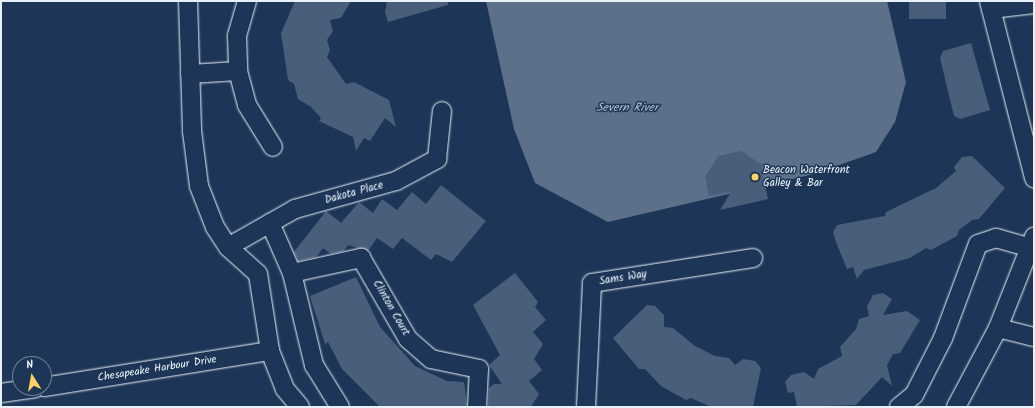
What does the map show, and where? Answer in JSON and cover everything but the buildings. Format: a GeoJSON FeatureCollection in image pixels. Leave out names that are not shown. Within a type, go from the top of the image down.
{"type":"FeatureCollection","features":[{"type":"Feature","properties":{"kind":"street"},"geometry":{"type":"LineString","coordinates":[[188,1],[190,74],[199,186],[205,208],[228,247],[258,274],[270,351],[285,389],[298,406]]}},
{"type":"Feature","properties":{"kind":"street"},"geometry":{"type":"LineString","coordinates":[[247,1],[237,36],[238,71],[247,105],[273,147]]}},
{"type":"Feature","properties":{"kind":"street"},"geometry":{"type":"LineString","coordinates":[[1034,4],[990,5],[1034,178]]}},
{"type":"Feature","properties":{"kind":"street"},"geometry":{"type":"LineString","coordinates":[[190,74],[238,71]]}},
{"type":"Feature","properties":{"kind":"street","name":"Dakota Place"},"geometry":{"type":"LineString","coordinates":[[228,247],[295,209],[396,182],[437,159],[442,111]]}},
{"type":"Feature","properties":{"kind":"street"},"geometry":{"type":"LineString","coordinates":[[270,223],[292,273],[314,365],[340,407]]}},
{"type":"Feature","properties":{"kind":"street"},"geometry":{"type":"LineString","coordinates":[[899,407],[914,395],[943,338],[978,244],[996,238],[1033,242],[1026,281],[998,328],[956,407]]}},
{"type":"Feature","properties":{"kind":"street","name":"Clinton Court"},"geometry":{"type":"LineString","coordinates":[[292,273],[361,258],[408,339],[431,359],[479,369],[478,407]]}},
{"type":"Feature","properties":{"kind":"street","name":"Sams Way"},"geometry":{"type":"LineString","coordinates":[[586,407],[592,283],[753,258]]}},
{"type":"Feature","properties":{"kind":"street"},"geometry":{"type":"LineString","coordinates":[[998,328],[1034,337]]}},
{"type":"Feature","properties":{"kind":"street","name":"Chesapeake Harbour Drive"},"geometry":{"type":"LineString","coordinates":[[52,386],[270,351]]}},
{"type":"Feature","properties":{"kind":"street"},"geometry":{"type":"LineString","coordinates":[[1,393],[12,391]]}},
{"type":"Feature","properties":{"kind":"water","name":"Severn River"},"geometry":{"type":"Polygon","coordinates":[[[486,1],[887,1],[906,82],[895,122],[876,152],[814,174],[608,222],[535,183],[514,129],[486,1]]]}},
{"type":"Feature","properties":{"kind":"place","name":"Beacon Waterfront Galley & Bar"},"geometry":{"type":"Point","coordinates":[755,177]}}]}
